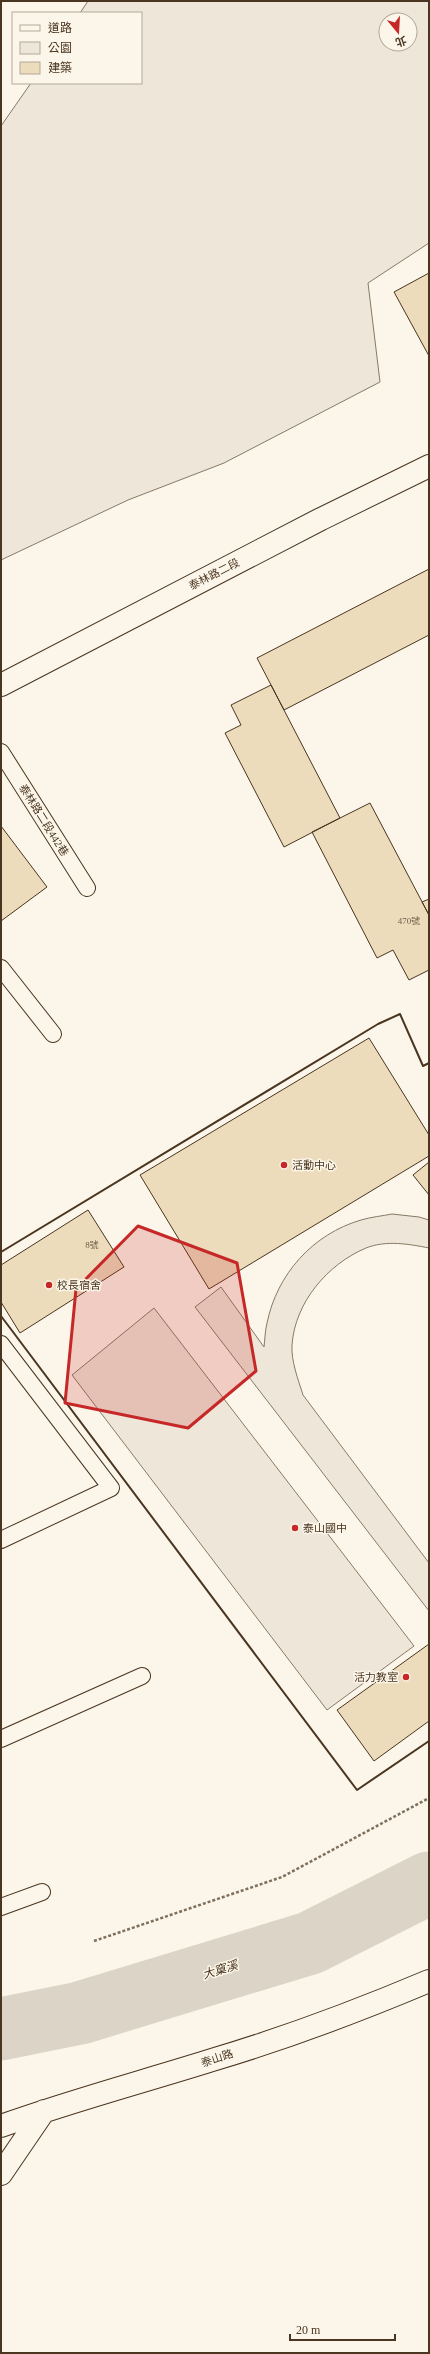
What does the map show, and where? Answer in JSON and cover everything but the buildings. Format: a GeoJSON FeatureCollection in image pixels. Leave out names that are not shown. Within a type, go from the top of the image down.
{"type":"FeatureCollection","features":[{"type":"Feature","properties":{"kind":"street","name":"泰林路二段"},"geometry":{"type":"LineString","coordinates":[[1,685],[321,519],[429,466]]}},
{"type":"Feature","properties":{"kind":"street","name":"泰山路"},"geometry":{"type":"LineString","coordinates":[[1,2126],[44,2111],[214,2060],[370,2006],[429,1981]]}},
{"type":"Feature","properties":{"kind":"street"},"geometry":{"type":"LineString","coordinates":[[1,2174],[44,2111]]}},
{"type":"Feature","properties":{"kind":"lane","name":"泰林路二段442巷"},"geometry":{"type":"LineString","coordinates":[[1,752],[87,888]]}},
{"type":"Feature","properties":{"kind":"lane"},"geometry":{"type":"LineString","coordinates":[[1,968],[53,1034]]}},
{"type":"Feature","properties":{"kind":"lane"},"geometry":{"type":"LineString","coordinates":[[1,1344],[111,1488],[1,1540]]}},
{"type":"Feature","properties":{"kind":"lane"},"geometry":{"type":"LineString","coordinates":[[1,1738],[142,1676]]}},
{"type":"Feature","properties":{"kind":"lane"},"geometry":{"type":"LineString","coordinates":[[1,1907],[42,1892]]}},
{"type":"Feature","properties":{"kind":"path"},"geometry":{"type":"LineString","coordinates":[[94,1941],[282,1877],[429,1798]]}},
{"type":"Feature","properties":{"kind":"highlighted area"},"geometry":{"type":"Polygon","coordinates":[[[138,1226],[237,1263],[256,1371],[188,1428],[65,1403],[76,1289],[138,1226]]]}},
{"type":"Feature","properties":{"kind":"green space"},"geometry":{"type":"Polygon","coordinates":[[[88,1],[429,1],[429,243],[368,283],[380,382],[224,463],[128,500],[1,560],[1,126],[30,84],[142,84],[142,12],[81,12],[88,1]]]}},
{"type":"Feature","properties":{"kind":"green space"},"geometry":{"type":"Polygon","coordinates":[[[392,1214],[419,1217],[429,1220],[429,1248],[406,1244],[381,1244],[366,1248],[339,1264],[316,1286],[299,1314],[294,1329],[292,1351],[295,1370],[303,1395],[429,1563],[429,1611],[195,1307],[221,1287],[264,1347],[266,1326],[272,1305],[279,1288],[288,1273],[300,1258],[327,1235],[344,1226],[365,1219],[392,1214]]]}},
{"type":"Feature","properties":{"kind":"green space"},"geometry":{"type":"Polygon","coordinates":[[[154,1308],[414,1646],[327,1710],[72,1375],[154,1308]]]}},
{"type":"Feature","properties":{"kind":"waterway","name":"大窠溪"},"geometry":{"type":"LineString","coordinates":[[1,2029],[80,2013],[310,1943],[429,1883]]}},
{"type":"Feature","properties":{"kind":"wall"},"geometry":{"type":"LineString","coordinates":[[1,1252],[378,1024],[400,1014],[423,1066],[429,1063]]}},
{"type":"Feature","properties":{"kind":"wall"},"geometry":{"type":"LineString","coordinates":[[1,1316],[357,1790],[429,1741]]}},
{"type":"Feature","properties":{"kind":"place","name":"活動中心"},"geometry":{"type":"Point","coordinates":[284,1165]}},
{"type":"Feature","properties":{"kind":"place","name":"校長宿舍"},"geometry":{"type":"Point","coordinates":[49,1285]}},
{"type":"Feature","properties":{"kind":"place","name":"泰山國中"},"geometry":{"type":"Point","coordinates":[295,1528]}},
{"type":"Feature","properties":{"kind":"place","name":"活力教室"},"geometry":{"type":"Point","coordinates":[406,1677]}}]}
